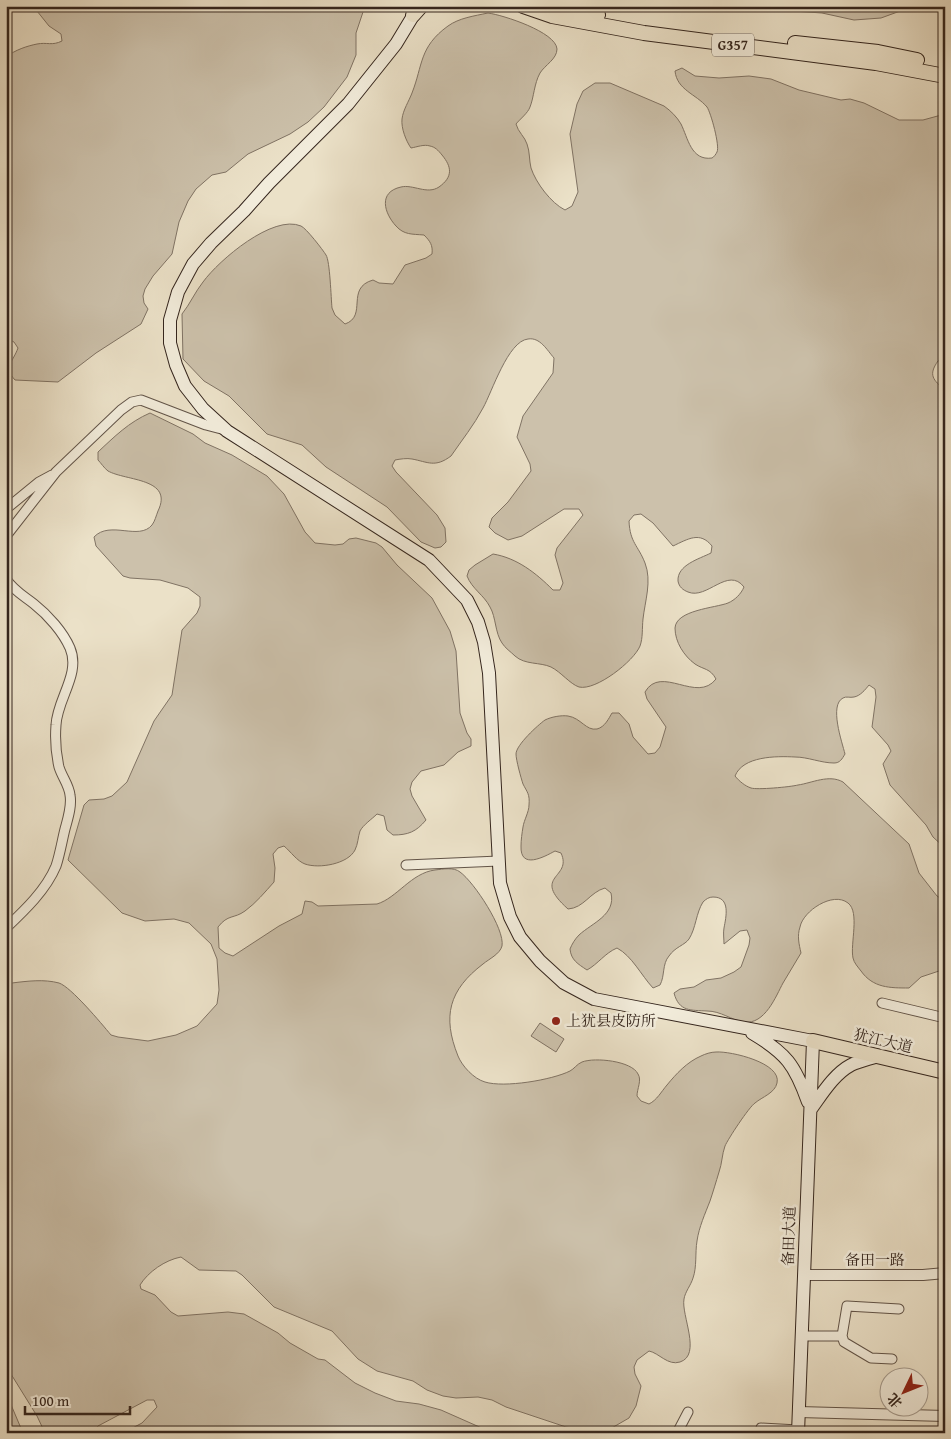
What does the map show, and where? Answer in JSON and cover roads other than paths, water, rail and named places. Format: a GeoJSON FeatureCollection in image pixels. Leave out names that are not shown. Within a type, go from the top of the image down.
{"type":"FeatureCollection","features":[{"type":"Feature","properties":{"kind":"main road","name":"G357"},"geometry":{"type":"LineString","coordinates":[[523,6],[552,16],[644,33],[876,63],[945,76]]}},
{"type":"Feature","properties":{"kind":"main road","name":"G357"},"geometry":{"type":"LineString","coordinates":[[553,6],[646,24],[755,39],[878,52],[945,67]]}},
{"type":"Feature","properties":{"kind":"main road"},"geometry":{"type":"LineString","coordinates":[[417,8],[396,44],[348,104],[269,182],[244,212],[211,243],[193,264],[178,292],[170,320],[170,344],[176,365],[185,386],[203,408],[227,430],[429,560],[467,600],[478,622],[484,642],[489,673],[500,883],[510,917],[540,961],[564,983],[594,999],[813,1042]]}},
{"type":"Feature","properties":{"kind":"main road"},"geometry":{"type":"LineString","coordinates":[[743,1028],[784,1054],[794,1068],[810,1109]]}},
{"type":"Feature","properties":{"kind":"main road","name":"犹江大道"},"geometry":{"type":"LineString","coordinates":[[813,1042],[945,1072]]}},
{"type":"Feature","properties":{"kind":"main road","name":"备田大道"},"geometry":{"type":"LineString","coordinates":[[798,1432],[813,1042]]}},
{"type":"Feature","properties":{"kind":"main road"},"geometry":{"type":"LineString","coordinates":[[810,1109],[837,1076],[851,1065],[878,1056]]}},
{"type":"Feature","properties":{"kind":"street"},"geometry":{"type":"LineString","coordinates":[[6,536],[56,472],[121,410],[132,402],[141,400],[206,425],[227,430]]}},
{"type":"Feature","properties":{"kind":"street"},"geometry":{"type":"LineString","coordinates":[[6,509],[39,482],[56,472]]}},
{"type":"Feature","properties":{"kind":"street"},"geometry":{"type":"LineString","coordinates":[[6,579],[11,586],[35,604],[60,631],[70,648],[73,659],[72,674],[58,709],[56,725],[57,756],[71,796],[71,807],[57,863],[44,888],[6,928]]}},
{"type":"Feature","properties":{"kind":"street"},"geometry":{"type":"LineString","coordinates":[[406,865],[499,861]]}},
{"type":"Feature","properties":{"kind":"street"},"geometry":{"type":"LineString","coordinates":[[882,1003],[945,1018]]}},
{"type":"Feature","properties":{"kind":"street","name":"备田一路"},"geometry":{"type":"LineString","coordinates":[[804,1275],[922,1275],[945,1273]]}},
{"type":"Feature","properties":{"kind":"street"},"geometry":{"type":"LineString","coordinates":[[892,1359],[871,1358],[844,1342],[842,1336],[847,1306],[899,1309]]}},
{"type":"Feature","properties":{"kind":"street"},"geometry":{"type":"LineString","coordinates":[[802,1336],[842,1336]]}},
{"type":"Feature","properties":{"kind":"street"},"geometry":{"type":"LineString","coordinates":[[677,1433],[688,1412]]}},
{"type":"Feature","properties":{"kind":"street"},"geometry":{"type":"LineString","coordinates":[[799,1412],[945,1416]]}},
{"type":"Feature","properties":{"kind":"street"},"geometry":{"type":"LineString","coordinates":[[760,1433],[761,1428],[798,1432]]}},
{"type":"Feature","properties":{"kind":"place","name":"上犹县皮防所"},"geometry":{"type":"Point","coordinates":[556,1021]}}]}
